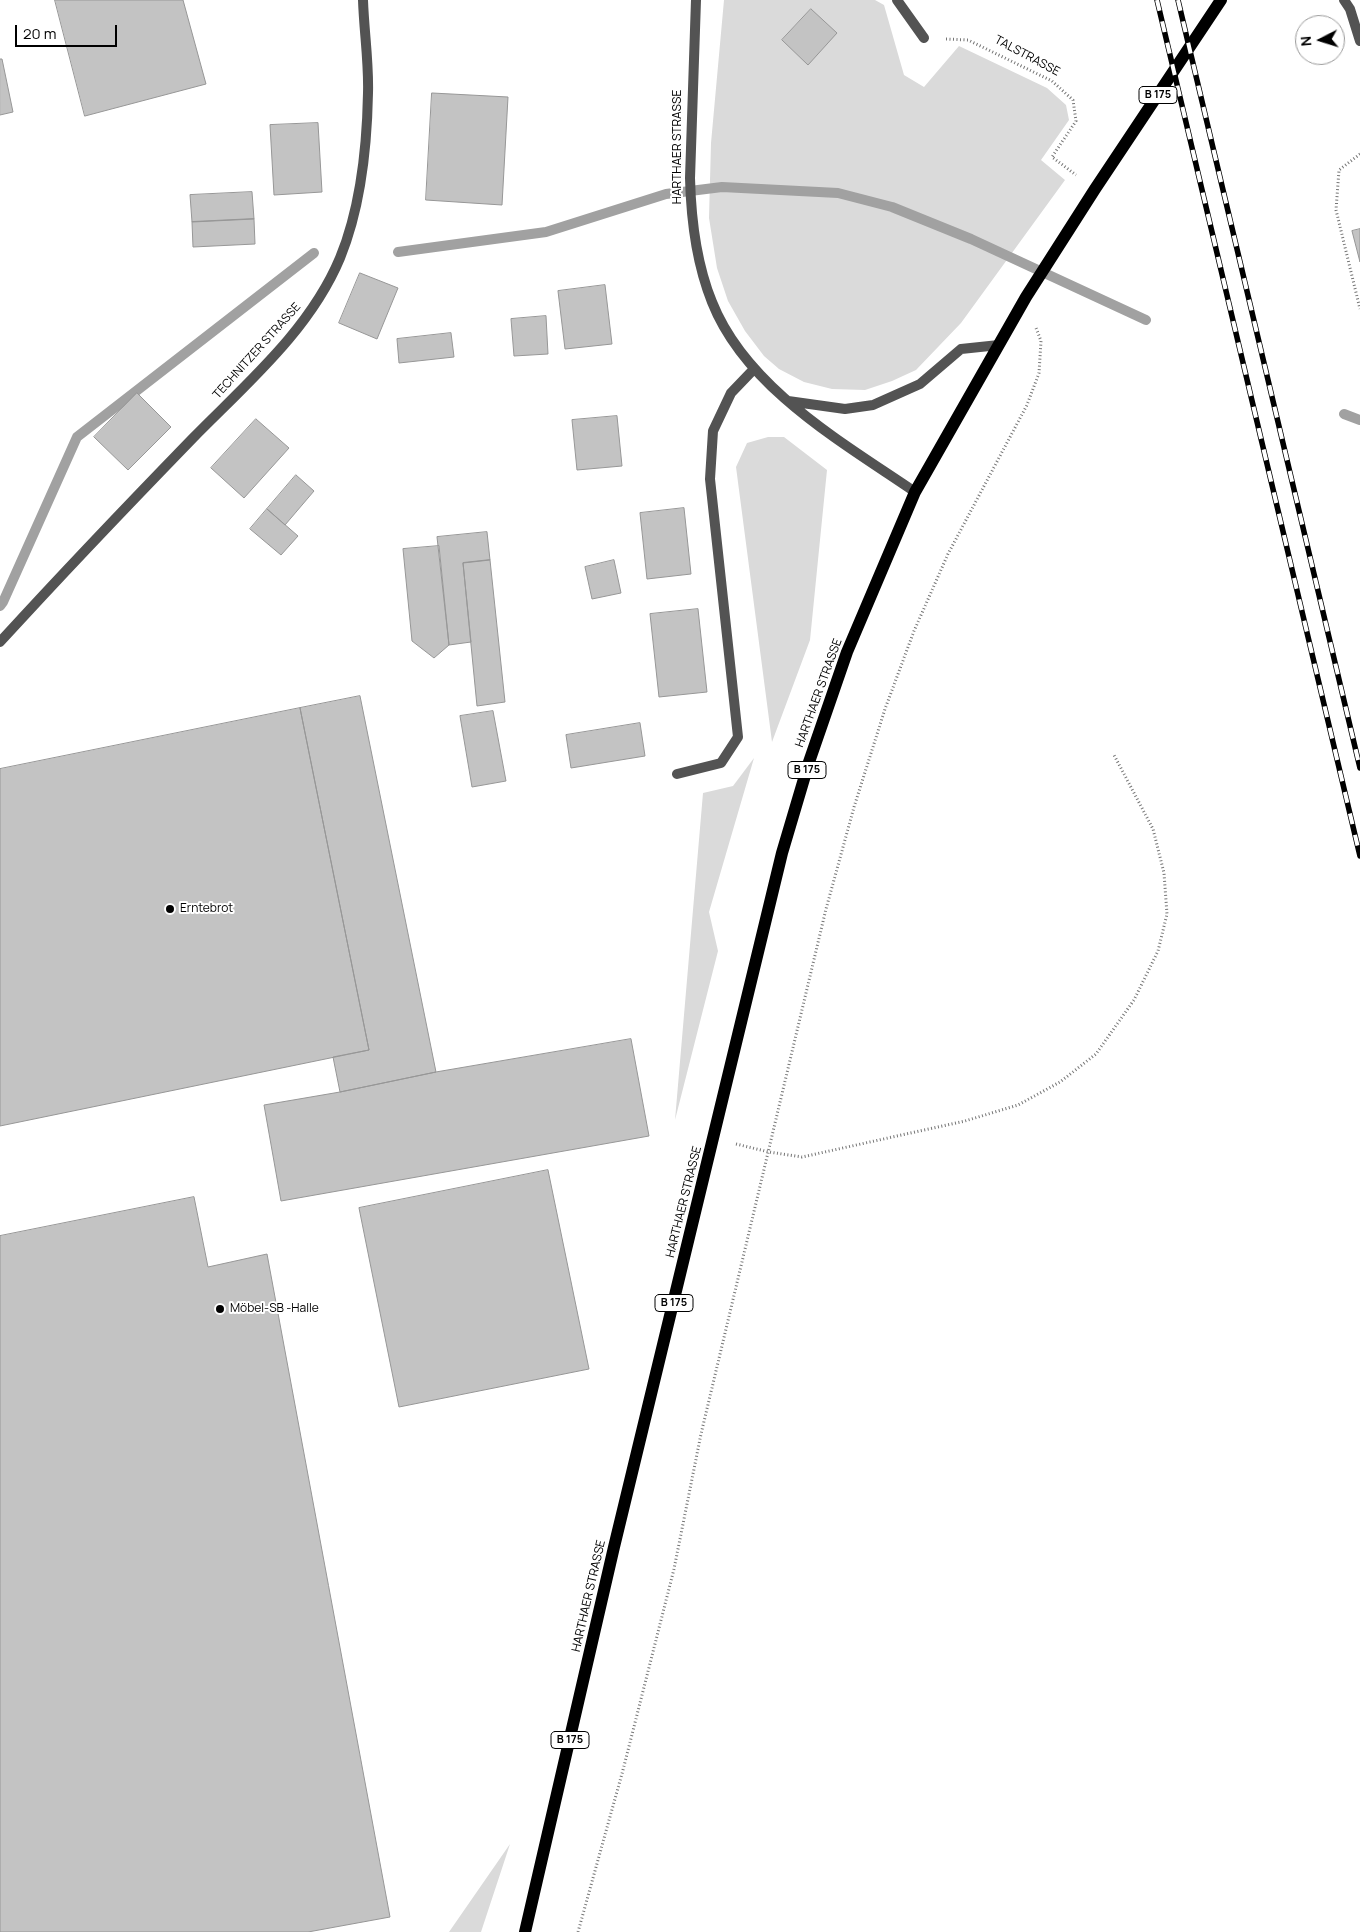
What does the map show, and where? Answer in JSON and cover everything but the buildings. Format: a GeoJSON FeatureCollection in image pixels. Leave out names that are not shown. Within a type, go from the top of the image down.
{"type":"FeatureCollection","features":[{"type":"Feature","properties":{"kind":"main road","name":"B 175"},"geometry":{"type":"LineString","coordinates":[[1095,189],[1221,0]]}},
{"type":"Feature","properties":{"kind":"main road","name":"HARTHAER STRASSE"},"geometry":{"type":"LineString","coordinates":[[525,1932],[614,1547],[782,854],[809,762],[847,652],[915,492],[1026,297],[1095,189]]}},
{"type":"Feature","properties":{"kind":"street","name":"TECHNITZER STRASSE"},"geometry":{"type":"LineString","coordinates":[[0,642],[73,561],[277,351],[312,309],[340,258],[358,195],[365,153],[368,92],[363,0]]}},
{"type":"Feature","properties":{"kind":"street","name":"HARTHAER STRASSE"},"geometry":{"type":"LineString","coordinates":[[696,0],[693,44],[691,204],[697,250],[711,302],[729,336],[754,369],[788,401],[915,492]]}},
{"type":"Feature","properties":{"kind":"street"},"geometry":{"type":"LineString","coordinates":[[897,0],[924,38]]}},
{"type":"Feature","properties":{"kind":"street"},"geometry":{"type":"LineString","coordinates":[[1344,0],[1350,9],[1360,41]]}},
{"type":"Feature","properties":{"kind":"street"},"geometry":{"type":"LineString","coordinates":[[788,401],[845,409],[872,406],[920,384],[961,349],[999,345]]}},
{"type":"Feature","properties":{"kind":"street"},"geometry":{"type":"LineString","coordinates":[[677,774],[721,763],[738,737],[710,480],[713,431],[731,393],[754,369]]}},
{"type":"Feature","properties":{"kind":"path","name":"TALSTRASSE"},"geometry":{"type":"LineString","coordinates":[[924,38],[968,40],[1052,82],[1073,100],[1076,121],[1052,157],[1095,189]]}},
{"type":"Feature","properties":{"kind":"path"},"geometry":{"type":"LineString","coordinates":[[1360,154],[1339,170],[1336,210],[1360,309]]}},
{"type":"Feature","properties":{"kind":"path"},"geometry":{"type":"LineString","coordinates":[[578,1932],[623,1770],[674,1569],[699,1444],[826,909],[854,807],[885,709],[914,631],[948,554],[1027,405],[1039,373],[1041,341],[1026,297]]}},
{"type":"Feature","properties":{"kind":"path"},"geometry":{"type":"LineString","coordinates":[[714,1138],[769,1152],[802,1157],[965,1120],[1018,1105],[1060,1082],[1096,1054],[1134,1000],[1158,951],[1167,914],[1164,873],[1153,829],[1114,755]]}},
{"type":"Feature","properties":{"kind":"shaded area"},"geometry":{"type":"Polygon","coordinates":[[[724,0],[875,0],[884,5],[904,75],[924,87],[959,46],[1047,88],[1066,105],[1069,120],[1041,160],[1065,180],[961,323],[916,370],[865,390],[832,389],[804,382],[779,369],[764,356],[745,331],[728,301],[717,268],[709,218],[711,143],[724,0]]]}},
{"type":"Feature","properties":{"kind":"shaded area"},"geometry":{"type":"Polygon","coordinates":[[[768,437],[784,437],[827,470],[810,640],[772,742],[736,467],[747,443],[768,437]]]}},
{"type":"Feature","properties":{"kind":"shaded area"},"geometry":{"type":"Polygon","coordinates":[[[754,758],[709,912],[718,951],[675,1120],[703,793],[733,786],[754,758]]]}},
{"type":"Feature","properties":{"kind":"shaded area"},"geometry":{"type":"Polygon","coordinates":[[[510,1844],[481,1932],[449,1932],[510,1844]]]}},
{"type":"Feature","properties":{"kind":"waterway"},"geometry":{"type":"LineString","coordinates":[[398,252],[546,232],[666,194],[722,187],[838,193],[892,207],[971,239],[1146,320]]}},
{"type":"Feature","properties":{"kind":"waterway"},"geometry":{"type":"LineString","coordinates":[[0,606],[77,437],[314,253]]}},
{"type":"Feature","properties":{"kind":"waterway"},"geometry":{"type":"LineString","coordinates":[[1344,414],[1360,420]]}},
{"type":"Feature","properties":{"kind":"railway"},"geometry":{"type":"LineString","coordinates":[[1157,0],[1360,856]]}},
{"type":"Feature","properties":{"kind":"railway"},"geometry":{"type":"LineString","coordinates":[[1178,0],[1360,768]]}},
{"type":"Feature","properties":{"kind":"place","name":"Erntebrot"},"geometry":{"type":"Point","coordinates":[170,909]}},
{"type":"Feature","properties":{"kind":"place","name":"Möbel-SB -Halle"},"geometry":{"type":"Point","coordinates":[220,1309]}}]}
